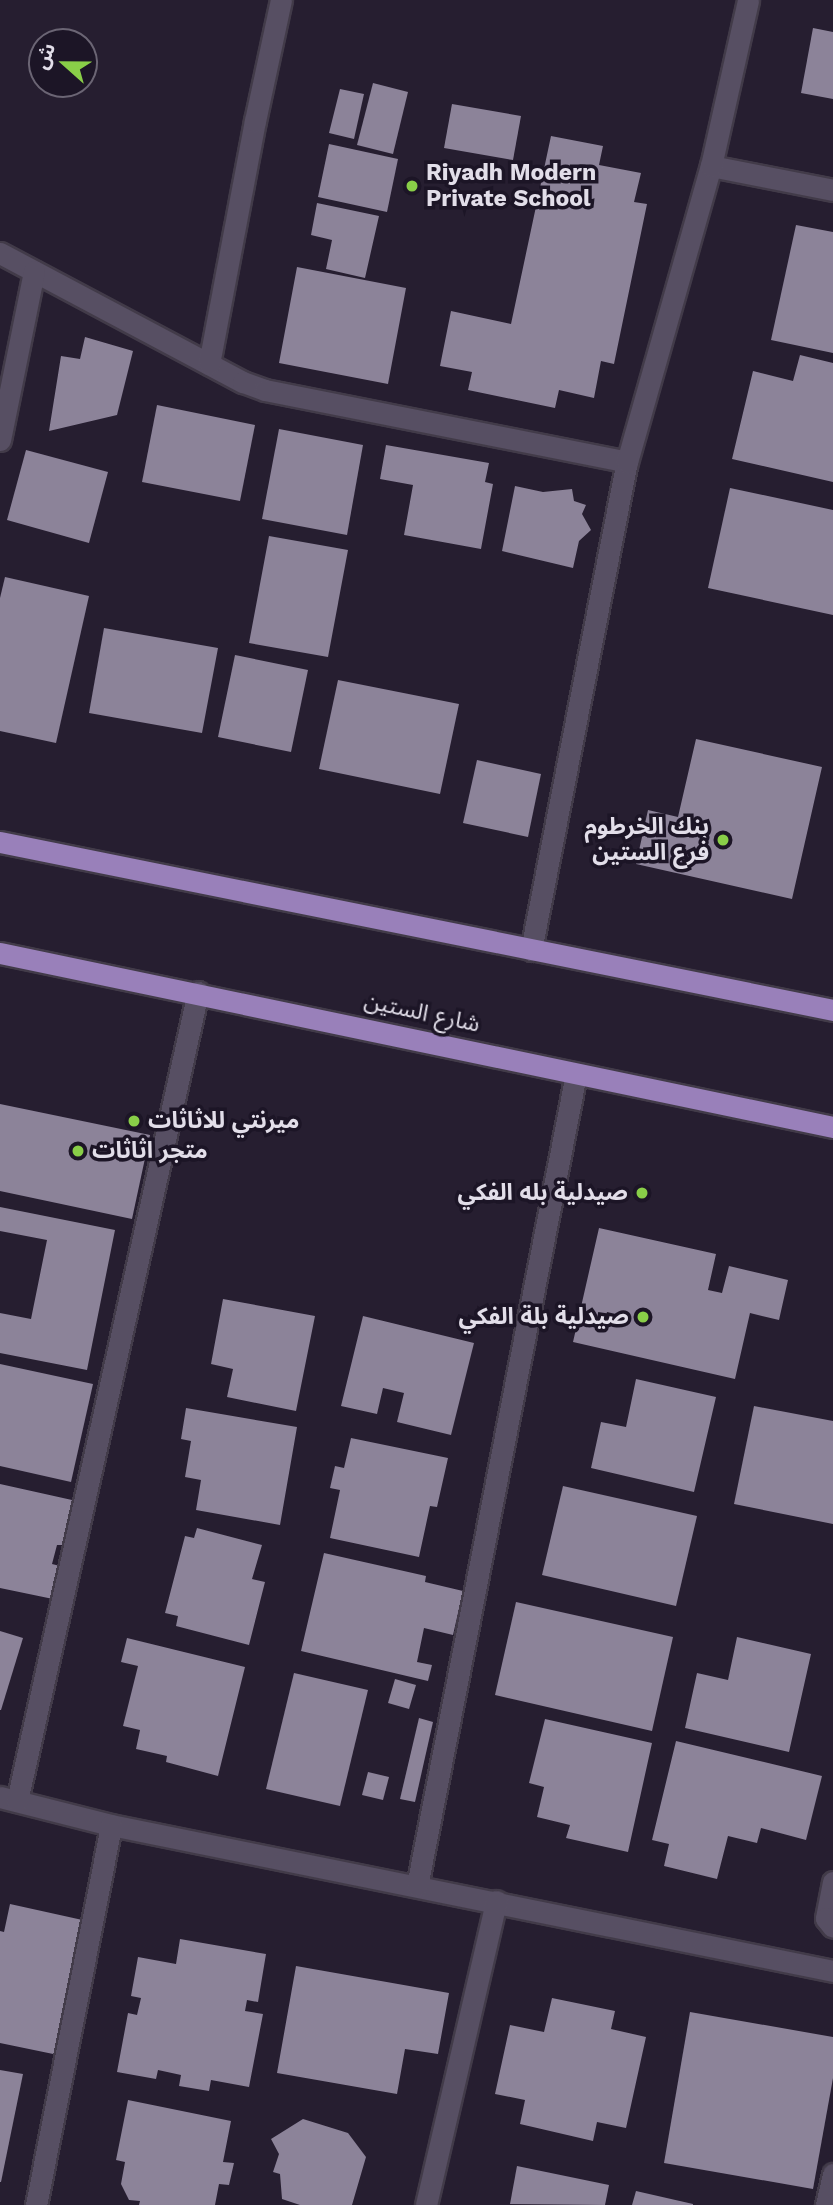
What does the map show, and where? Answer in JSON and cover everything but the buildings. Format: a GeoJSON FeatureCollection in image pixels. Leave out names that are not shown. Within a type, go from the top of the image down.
{"type":"FeatureCollection","features":[{"type":"Feature","properties":{"kind":"main road"},"geometry":{"type":"LineString","coordinates":[[0,842],[833,1010]]}},
{"type":"Feature","properties":{"kind":"main road","name":"شارع الستين"},"geometry":{"type":"LineString","coordinates":[[0,953],[198,992],[833,1127]]}},
{"type":"Feature","properties":{"kind":"street"},"geometry":{"type":"LineString","coordinates":[[209,364],[255,121],[282,0]]}},
{"type":"Feature","properties":{"kind":"street"},"geometry":{"type":"LineString","coordinates":[[531,950],[627,462],[711,166],[748,0]]}},
{"type":"Feature","properties":{"kind":"street"},"geometry":{"type":"LineString","coordinates":[[711,166],[833,190]]}},
{"type":"Feature","properties":{"kind":"street"},"geometry":{"type":"LineString","coordinates":[[0,253],[243,382],[294,398],[627,462]]}},
{"type":"Feature","properties":{"kind":"street"},"geometry":{"type":"LineString","coordinates":[[0,440],[34,271]]}},
{"type":"Feature","properties":{"kind":"street"},"geometry":{"type":"LineString","coordinates":[[198,992],[8,1799],[111,1825],[833,1971]]}},
{"type":"Feature","properties":{"kind":"street"},"geometry":{"type":"LineString","coordinates":[[417,1886],[576,1074]]}},
{"type":"Feature","properties":{"kind":"street"},"geometry":{"type":"LineString","coordinates":[[36,2205],[111,1825]]}},
{"type":"Feature","properties":{"kind":"street"},"geometry":{"type":"LineString","coordinates":[[833,1882],[826,1918],[833,1927]]}},
{"type":"Feature","properties":{"kind":"street"},"geometry":{"type":"LineString","coordinates":[[426,2205],[496,1901]]}},
{"type":"Feature","properties":{"kind":"street"},"geometry":{"type":"LineString","coordinates":[[826,2205],[833,2174]]}},
{"type":"Feature","properties":{"kind":"place","name":"Riyadh Modern Private School"},"geometry":{"type":"Point","coordinates":[412,186]}},
{"type":"Feature","properties":{"kind":"place","name":"بنك الخرطوم فرع الستين"},"geometry":{"type":"Point","coordinates":[723,840]}},
{"type":"Feature","properties":{"kind":"place","name":"ميرنتي للاثاثات"},"geometry":{"type":"Point","coordinates":[134,1121]}},
{"type":"Feature","properties":{"kind":"place","name":"متجر اثاثات"},"geometry":{"type":"Point","coordinates":[78,1151]}},
{"type":"Feature","properties":{"kind":"place","name":"صيدلية بله الفكي"},"geometry":{"type":"Point","coordinates":[642,1193]}},
{"type":"Feature","properties":{"kind":"place","name":"صيدلية بلة الفكي"},"geometry":{"type":"Point","coordinates":[643,1317]}}]}
